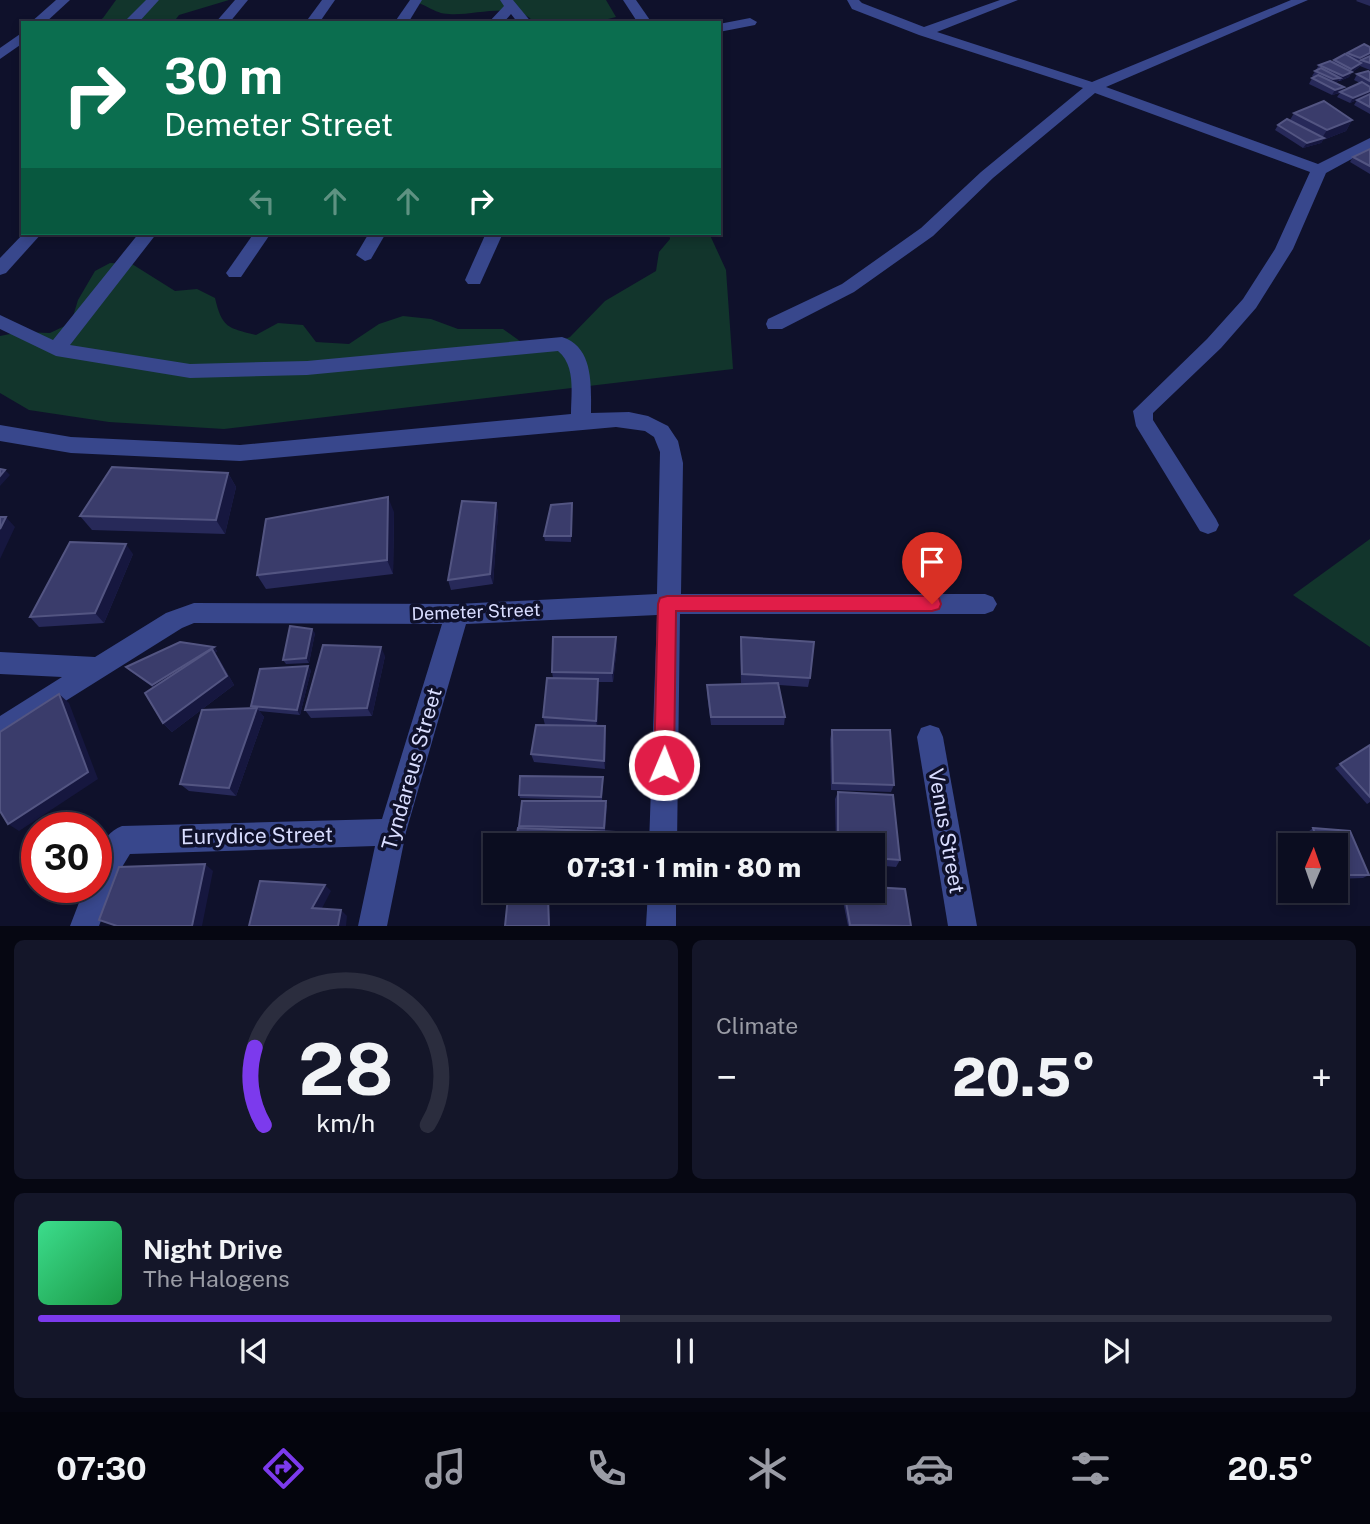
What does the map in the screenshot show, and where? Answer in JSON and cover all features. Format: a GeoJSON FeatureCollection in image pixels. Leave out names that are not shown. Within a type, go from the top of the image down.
{"type":"FeatureCollection","features":[{"type":"Feature","properties":{"kind":"street"},"geometry":{"type":"LineString","coordinates":[[39,21],[64,0]]}},
{"type":"Feature","properties":{"kind":"street"},"geometry":{"type":"LineString","coordinates":[[132,21],[153,0]]}},
{"type":"Feature","properties":{"kind":"street"},"geometry":{"type":"LineString","coordinates":[[224,21],[243,0]]}},
{"type":"Feature","properties":{"kind":"street"},"geometry":{"type":"LineString","coordinates":[[314,21],[330,0]]}},
{"type":"Feature","properties":{"kind":"street"},"geometry":{"type":"LineString","coordinates":[[402,21],[416,0]]}},
{"type":"Feature","properties":{"kind":"street"},"geometry":{"type":"LineString","coordinates":[[629,0],[644,21]]}},
{"type":"Feature","properties":{"kind":"street"},"geometry":{"type":"LineString","coordinates":[[853,0],[857,6],[924,32],[1094,87],[1319,170]]}},
{"type":"Feature","properties":{"kind":"street"},"geometry":{"type":"LineString","coordinates":[[924,32],[1012,0]]}},
{"type":"Feature","properties":{"kind":"street"},"geometry":{"type":"LineString","coordinates":[[775,324],[848,288],[927,232],[986,175],[1094,87],[1302,0]]}},
{"type":"Feature","properties":{"kind":"street"},"geometry":{"type":"LineString","coordinates":[[496,21],[508,3],[523,21]]}},
{"type":"Feature","properties":{"kind":"street"},"geometry":{"type":"LineString","coordinates":[[721,28],[750,22]]}},
{"type":"Feature","properties":{"kind":"street"},"geometry":{"type":"LineString","coordinates":[[0,55],[21,38]]}},
{"type":"Feature","properties":{"kind":"street"},"geometry":{"type":"LineString","coordinates":[[1208,525],[1143,421],[1143,411],[1237,319],[1274,265],[1300,218],[1319,170],[1370,143]]}},
{"type":"Feature","properties":{"kind":"street"},"geometry":{"type":"LineString","coordinates":[[0,269],[31,235]]}},
{"type":"Feature","properties":{"kind":"street"},"geometry":{"type":"LineString","coordinates":[[56,349],[146,235]]}},
{"type":"Feature","properties":{"kind":"street"},"geometry":{"type":"LineString","coordinates":[[235,273],[261,235]]}},
{"type":"Feature","properties":{"kind":"street"},"geometry":{"type":"LineString","coordinates":[[365,255],[376,235]]}},
{"type":"Feature","properties":{"kind":"street"},"geometry":{"type":"LineString","coordinates":[[474,280],[493,235]]}},
{"type":"Feature","properties":{"kind":"street"},"geometry":{"type":"LineString","coordinates":[[0,321],[56,349],[190,371],[307,368],[562,344],[573,350],[580,363],[581,421]]}},
{"type":"Feature","properties":{"kind":"street"},"geometry":{"type":"LineString","coordinates":[[0,433],[71,445],[240,453],[581,421],[621,419],[644,423],[660,430],[669,442],[672,488],[663,833]]}},
{"type":"Feature","properties":{"kind":"street","name":"Demeter Street"},"geometry":{"type":"LineString","coordinates":[[0,730],[174,620],[194,613],[457,614],[667,604],[985,604]]}},
{"type":"Feature","properties":{"kind":"street","name":"Tyndareus Street"},"geometry":{"type":"LineString","coordinates":[[372,926],[392,832],[457,614]]}},
{"type":"Feature","properties":{"kind":"street"},"geometry":{"type":"LineString","coordinates":[[0,663],[95,668]]}},
{"type":"Feature","properties":{"kind":"street","name":"Venus Street"},"geometry":{"type":"LineString","coordinates":[[930,737],[962,926]]}},
{"type":"Feature","properties":{"kind":"street","name":"Eurydice Street"},"geometry":{"type":"LineString","coordinates":[[84,926],[108,864],[122,840],[392,832]]}},
{"type":"Feature","properties":{"kind":"street"},"geometry":{"type":"LineString","coordinates":[[661,926],[662,903]]}},
{"type":"Feature","properties":{"kind":"green space"},"geometry":{"type":"Polygon","coordinates":[[[116,0],[229,0],[179,15],[174,21],[99,21],[116,0]]]}},
{"type":"Feature","properties":{"kind":"green space"},"geometry":{"type":"Polygon","coordinates":[[[408,0],[606,0],[616,17],[600,21],[533,21],[517,12],[444,13],[408,0]]]}},
{"type":"Feature","properties":{"kind":"green space"},"geometry":{"type":"Polygon","coordinates":[[[669,235],[710,235],[726,270],[733,369],[224,429],[109,422],[29,410],[0,393],[0,336],[20,332],[50,333],[71,323],[78,300],[95,271],[110,263],[132,264],[175,291],[197,289],[215,298],[220,315],[228,325],[256,335],[278,323],[303,325],[316,342],[349,344],[379,324],[403,316],[431,319],[458,329],[503,329],[524,344],[547,347],[570,337],[605,301],[656,271],[659,252],[670,239],[669,235]]]}},
{"type":"Feature","properties":{"kind":"green space"},"geometry":{"type":"Polygon","coordinates":[[[1370,539],[1370,647],[1293,595],[1370,539]]]}},
{"type":"Feature","properties":{"kind":"building"},"geometry":{"type":"Polygon","coordinates":[[[1364,44],[1370,47],[1370,53],[1360,58],[1347,53],[1364,44]]]}},
{"type":"Feature","properties":{"kind":"building"},"geometry":{"type":"Polygon","coordinates":[[[1345,54],[1361,63],[1351,69],[1334,60],[1345,54]]]}},
{"type":"Feature","properties":{"kind":"building"},"geometry":{"type":"Polygon","coordinates":[[[1370,56],[1370,63],[1361,60],[1370,56]]]}},
{"type":"Feature","properties":{"kind":"building"},"geometry":{"type":"Polygon","coordinates":[[[1330,61],[1352,72],[1343,76],[1319,65],[1330,61]]]}},
{"type":"Feature","properties":{"kind":"building"},"geometry":{"type":"Polygon","coordinates":[[[1321,68],[1340,78],[1333,79],[1315,71],[1321,68]]]}},
{"type":"Feature","properties":{"kind":"building"},"geometry":{"type":"Polygon","coordinates":[[[1368,71],[1370,81],[1357,74],[1368,71]]]}},
{"type":"Feature","properties":{"kind":"building"},"geometry":{"type":"Polygon","coordinates":[[[1318,75],[1344,87],[1335,90],[1312,78],[1318,75]]]}},
{"type":"Feature","properties":{"kind":"building"},"geometry":{"type":"Polygon","coordinates":[[[1362,82],[1370,87],[1370,91],[1353,98],[1340,92],[1362,82]]]}},
{"type":"Feature","properties":{"kind":"building"},"geometry":{"type":"Polygon","coordinates":[[[1370,94],[1370,107],[1357,100],[1370,94]]]}},
{"type":"Feature","properties":{"kind":"building"},"geometry":{"type":"Polygon","coordinates":[[[1324,101],[1352,120],[1327,130],[1294,113],[1324,101]]]}},
{"type":"Feature","properties":{"kind":"building"},"geometry":{"type":"Polygon","coordinates":[[[1287,119],[1324,138],[1307,143],[1278,125],[1287,119]]]}},
{"type":"Feature","properties":{"kind":"building"},"geometry":{"type":"Polygon","coordinates":[[[1370,149],[1370,166],[1353,157],[1370,149]]]}},
{"type":"Feature","properties":{"kind":"building"},"geometry":{"type":"Polygon","coordinates":[[[112,467],[228,473],[216,520],[80,516],[112,467]]]}},
{"type":"Feature","properties":{"kind":"building"},"geometry":{"type":"Polygon","coordinates":[[[388,497],[387,560],[257,575],[266,519],[388,497]]]}},
{"type":"Feature","properties":{"kind":"building"},"geometry":{"type":"Polygon","coordinates":[[[462,501],[496,503],[490,574],[448,580],[462,501]]]}},
{"type":"Feature","properties":{"kind":"building"},"geometry":{"type":"Polygon","coordinates":[[[572,503],[571,536],[544,536],[551,505],[572,503]]]}},
{"type":"Feature","properties":{"kind":"building"},"geometry":{"type":"Polygon","coordinates":[[[0,517],[6,517],[0,529],[0,517]]]}},
{"type":"Feature","properties":{"kind":"building"},"geometry":{"type":"Polygon","coordinates":[[[70,542],[126,544],[95,613],[30,617],[70,542]]]}},
{"type":"Feature","properties":{"kind":"building"},"geometry":{"type":"Polygon","coordinates":[[[290,626],[312,629],[306,658],[283,660],[290,626]]]}},
{"type":"Feature","properties":{"kind":"building"},"geometry":{"type":"Polygon","coordinates":[[[553,637],[616,637],[612,673],[552,672],[553,637]]]}},
{"type":"Feature","properties":{"kind":"building"},"geometry":{"type":"Polygon","coordinates":[[[741,637],[814,642],[810,678],[742,674],[741,637]]]}},
{"type":"Feature","properties":{"kind":"building"},"geometry":{"type":"Polygon","coordinates":[[[180,642],[214,647],[152,685],[126,667],[180,642]]]}},
{"type":"Feature","properties":{"kind":"building"},"geometry":{"type":"Polygon","coordinates":[[[323,645],[381,647],[367,708],[305,710],[323,645]]]}},
{"type":"Feature","properties":{"kind":"building"},"geometry":{"type":"Polygon","coordinates":[[[212,649],[227,676],[163,723],[145,693],[212,649]]]}},
{"type":"Feature","properties":{"kind":"building"},"geometry":{"type":"Polygon","coordinates":[[[308,666],[297,710],[251,706],[260,669],[308,666]]]}},
{"type":"Feature","properties":{"kind":"building"},"geometry":{"type":"Polygon","coordinates":[[[547,678],[598,679],[596,721],[543,717],[547,678]]]}},
{"type":"Feature","properties":{"kind":"building"},"geometry":{"type":"Polygon","coordinates":[[[778,683],[785,717],[711,717],[707,685],[778,683]]]}},
{"type":"Feature","properties":{"kind":"building"},"geometry":{"type":"Polygon","coordinates":[[[59,694],[88,772],[26,812],[21,812],[21,816],[8,824],[0,811],[0,732],[59,694]]]}},
{"type":"Feature","properties":{"kind":"building"},"geometry":{"type":"Polygon","coordinates":[[[257,708],[229,788],[180,784],[202,710],[257,708]]]}},
{"type":"Feature","properties":{"kind":"building"},"geometry":{"type":"Polygon","coordinates":[[[536,725],[605,726],[604,761],[531,754],[536,725]]]}},
{"type":"Feature","properties":{"kind":"building"},"geometry":{"type":"Polygon","coordinates":[[[832,730],[890,730],[894,785],[833,783],[832,730]]]}},
{"type":"Feature","properties":{"kind":"building"},"geometry":{"type":"Polygon","coordinates":[[[1370,745],[1370,797],[1340,764],[1370,745]]]}},
{"type":"Feature","properties":{"kind":"building"},"geometry":{"type":"Polygon","coordinates":[[[520,776],[603,777],[601,797],[519,795],[520,776]]]}},
{"type":"Feature","properties":{"kind":"building"},"geometry":{"type":"Polygon","coordinates":[[[838,792],[893,795],[900,860],[885,859],[885,833],[838,833],[838,792]]]}},
{"type":"Feature","properties":{"kind":"building"},"geometry":{"type":"Polygon","coordinates":[[[522,801],[606,801],[604,828],[519,826],[522,801]]]}},
{"type":"Feature","properties":{"kind":"building"},"geometry":{"type":"Polygon","coordinates":[[[518,828],[615,832],[615,833],[517,833],[518,828]]]}},
{"type":"Feature","properties":{"kind":"building"},"geometry":{"type":"Polygon","coordinates":[[[1313,828],[1350,831],[1369,875],[1348,875],[1348,833],[1315,833],[1313,828]]]}},
{"type":"Feature","properties":{"kind":"building"},"geometry":{"type":"Polygon","coordinates":[[[205,864],[192,926],[117,926],[99,920],[105,903],[112,903],[112,886],[119,867],[205,864]]]}},
{"type":"Feature","properties":{"kind":"building"},"geometry":{"type":"Polygon","coordinates":[[[260,881],[325,885],[312,908],[341,910],[338,926],[249,926],[260,881]]]}},
{"type":"Feature","properties":{"kind":"building"},"geometry":{"type":"Polygon","coordinates":[[[885,888],[905,889],[911,926],[850,925],[846,903],[885,903],[885,888]]]}},
{"type":"Feature","properties":{"kind":"building"},"geometry":{"type":"Polygon","coordinates":[[[507,903],[548,903],[549,926],[505,926],[507,903]]]}},
{"type":"Feature","properties":{"kind":"route"},"geometry":{"type":"LineString","coordinates":[[664,765],[667,604],[932,604]]}}]}
